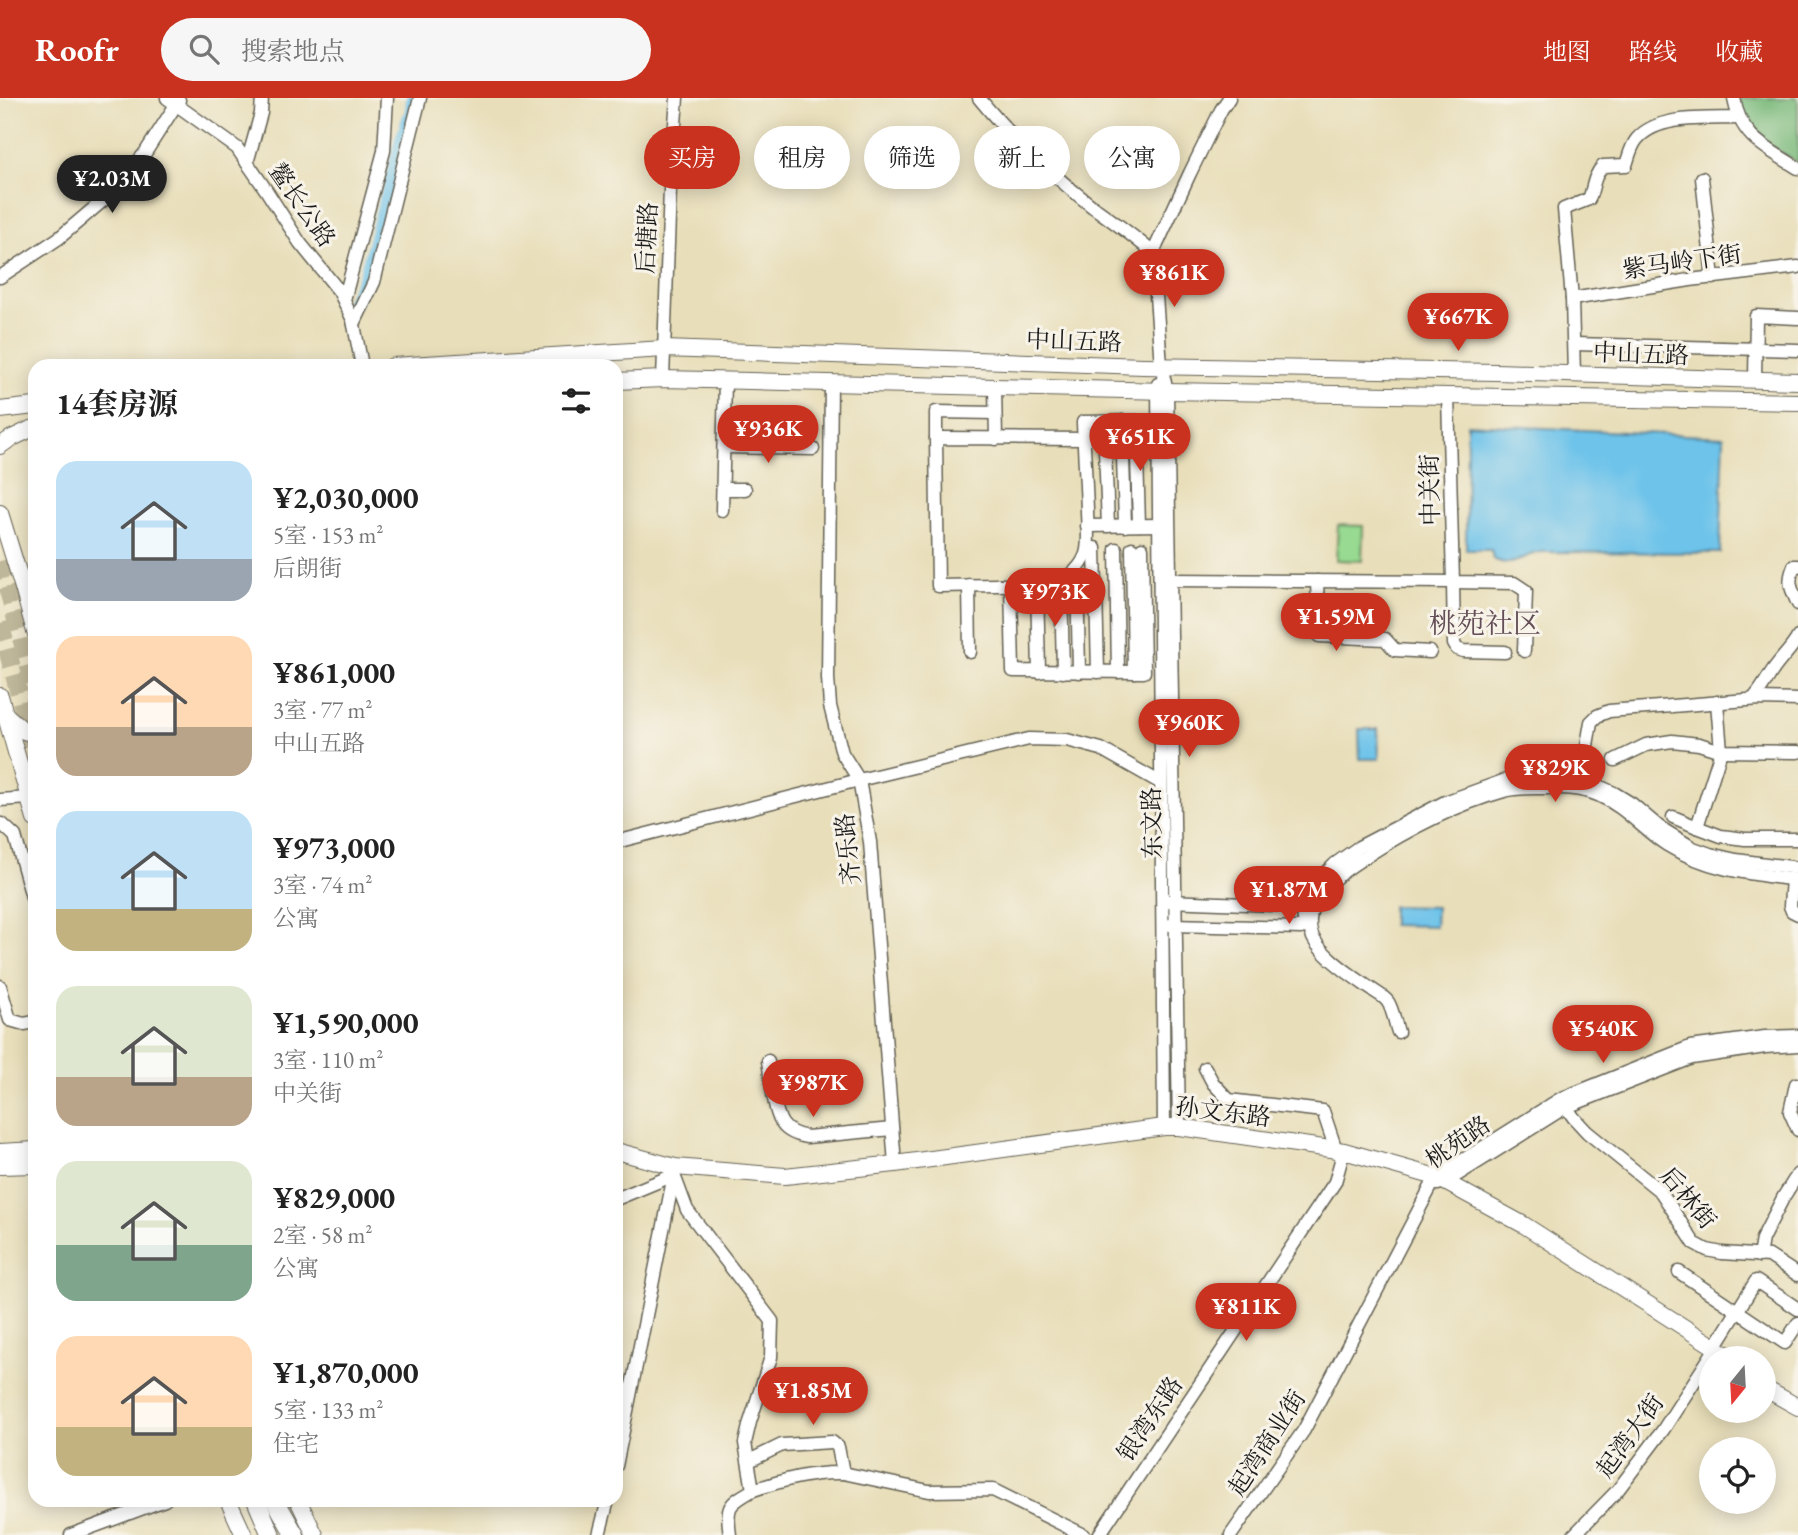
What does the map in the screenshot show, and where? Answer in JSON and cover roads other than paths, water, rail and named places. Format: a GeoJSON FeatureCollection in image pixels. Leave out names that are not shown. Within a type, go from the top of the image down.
{"type":"FeatureCollection","features":[{"type":"Feature","properties":{"kind":"highway"},"geometry":{"type":"LineString","coordinates":[[259,1507],[271,1535]]}},
{"type":"Feature","properties":{"kind":"highway"},"geometry":{"type":"LineString","coordinates":[[279,1507],[295,1535]]}},
{"type":"Feature","properties":{"kind":"main road","name":"中山五路"},"geometry":{"type":"LineString","coordinates":[[505,359],[664,349],[1161,366],[1798,381]]}},
{"type":"Feature","properties":{"kind":"main road","name":"中山五路"},"geometry":{"type":"LineString","coordinates":[[1755,380],[1771,372],[1798,370]]}},
{"type":"Feature","properties":{"kind":"main road","name":"中山五路"},"geometry":{"type":"LineString","coordinates":[[623,381],[725,380],[1798,402]]}},
{"type":"Feature","properties":{"kind":"main road"},"geometry":{"type":"LineString","coordinates":[[0,400],[28,405]]}},
{"type":"Feature","properties":{"kind":"main road"},"geometry":{"type":"LineString","coordinates":[[1753,401],[1775,409],[1798,410]]}},
{"type":"Feature","properties":{"kind":"main road"},"geometry":{"type":"LineString","coordinates":[[0,410],[28,406]]}},
{"type":"Feature","properties":{"kind":"main road"},"geometry":{"type":"LineString","coordinates":[[0,432],[28,429]]}},
{"type":"Feature","properties":{"kind":"main road"},"geometry":{"type":"LineString","coordinates":[[0,446],[28,431]]}},
{"type":"Feature","properties":{"kind":"main road"},"geometry":{"type":"LineString","coordinates":[[0,513],[28,606]]}},
{"type":"Feature","properties":{"kind":"main road"},"geometry":{"type":"LineString","coordinates":[[0,696],[6,715],[6,739],[28,795]]}},
{"type":"Feature","properties":{"kind":"main road"},"geometry":{"type":"LineString","coordinates":[[6,715],[28,732]]}},
{"type":"Feature","properties":{"kind":"main road","name":"孙文东路"},"geometry":{"type":"LineString","coordinates":[[623,1153],[675,1171],[785,1176],[1172,1127],[1339,1154],[1438,1181],[1524,1225],[1705,1346]]}},
{"type":"Feature","properties":{"kind":"main road","name":"孙文东路"},"geometry":{"type":"LineString","coordinates":[[623,1161],[785,1185],[1164,1135],[1339,1154]]}},
{"type":"Feature","properties":{"kind":"main road"},"geometry":{"type":"LineString","coordinates":[[0,1152],[28,1150]]}},
{"type":"Feature","properties":{"kind":"main road"},"geometry":{"type":"LineString","coordinates":[[0,1166],[28,1165]]}},
{"type":"Feature","properties":{"kind":"main road"},"geometry":{"type":"LineString","coordinates":[[1776,1385],[1798,1397]]}},
{"type":"Feature","properties":{"kind":"main road"},"geometry":{"type":"LineString","coordinates":[[1776,1395],[1798,1407]]}},
{"type":"Feature","properties":{"kind":"main road"},"geometry":{"type":"LineString","coordinates":[[231,1507],[244,1535]]}},
{"type":"Feature","properties":{"kind":"main road"},"geometry":{"type":"LineString","coordinates":[[301,1507],[315,1535]]}},
{"type":"Feature","properties":{"kind":"street"},"geometry":{"type":"LineString","coordinates":[[247,163],[261,113],[262,98]]}},
{"type":"Feature","properties":{"kind":"street"},"geometry":{"type":"LineString","coordinates":[[344,300],[384,151],[387,98]]}},
{"type":"Feature","properties":{"kind":"street"},"geometry":{"type":"LineString","coordinates":[[354,324],[374,282],[420,98]]}},
{"type":"Feature","properties":{"kind":"street","name":"后塘路"},"geometry":{"type":"LineString","coordinates":[[663,379],[670,190],[677,98]]}},
{"type":"Feature","properties":{"kind":"street"},"geometry":{"type":"LineString","coordinates":[[979,98],[1002,126],[1049,170],[1093,207],[1134,235],[1153,253]]}},
{"type":"Feature","properties":{"kind":"street"},"geometry":{"type":"LineString","coordinates":[[1162,391],[1153,253],[1229,98]]}},
{"type":"Feature","properties":{"kind":"street"},"geometry":{"type":"LineString","coordinates":[[1734,98],[1740,121],[1746,131],[1798,168]]}},
{"type":"Feature","properties":{"kind":"street"},"geometry":{"type":"LineString","coordinates":[[0,277],[60,238],[114,192],[145,153],[175,100]]}},
{"type":"Feature","properties":{"kind":"street","name":"鳌长公路"},"geometry":{"type":"LineString","coordinates":[[175,100],[237,149],[300,243],[339,291],[354,324],[361,359]]}},
{"type":"Feature","properties":{"kind":"street"},"geometry":{"type":"LineString","coordinates":[[1574,374],[1572,299],[1564,209],[1589,199],[1594,178],[1603,166],[1626,165],[1636,140],[1645,132],[1667,121],[1740,121]]}},
{"type":"Feature","properties":{"kind":"street"},"geometry":{"type":"LineString","coordinates":[[1702,178],[1713,278]]}},
{"type":"Feature","properties":{"kind":"street","name":"紫马岭下街"},"geometry":{"type":"LineString","coordinates":[[1572,299],[1798,267]]}},
{"type":"Feature","properties":{"kind":"street"},"geometry":{"type":"LineString","coordinates":[[1755,380],[1756,316],[1798,318]]}},
{"type":"Feature","properties":{"kind":"street"},"geometry":{"type":"LineString","coordinates":[[1574,344],[1798,350]]}},
{"type":"Feature","properties":{"kind":"street"},"geometry":{"type":"LineString","coordinates":[[722,510],[725,380]]}},
{"type":"Feature","properties":{"kind":"street"},"geometry":{"type":"LineString","coordinates":[[831,383],[828,678],[830,706],[842,752],[859,780],[1028,739],[1067,740],[1101,749],[1161,783]]}},
{"type":"Feature","properties":{"kind":"street"},"geometry":{"type":"LineString","coordinates":[[995,387],[996,439]]}},
{"type":"Feature","properties":{"kind":"street","name":"东文路"},"geometry":{"type":"LineString","coordinates":[[1162,391],[1159,525],[1161,783],[1169,925],[1172,1127]]}},
{"type":"Feature","properties":{"kind":"street","name":"东文路"},"geometry":{"type":"LineString","coordinates":[[1162,391],[1169,580],[1168,901]]}},
{"type":"Feature","properties":{"kind":"street","name":"中关街"},"geometry":{"type":"LineString","coordinates":[[1448,396],[1454,644],[1463,652],[1505,652]]}},
{"type":"Feature","properties":{"kind":"street"},"geometry":{"type":"LineString","coordinates":[[995,413],[936,412],[938,586],[1055,583],[1077,569],[1091,548]]}},
{"type":"Feature","properties":{"kind":"street"},"geometry":{"type":"LineString","coordinates":[[954,412],[955,438]]}},
{"type":"Feature","properties":{"kind":"street"},"geometry":{"type":"LineString","coordinates":[[974,412],[974,438]]}},
{"type":"Feature","properties":{"kind":"street"},"geometry":{"type":"LineString","coordinates":[[1122,421],[1125,526]]}},
{"type":"Feature","properties":{"kind":"street"},"geometry":{"type":"LineString","coordinates":[[1098,672],[1091,548],[1087,526],[1083,422],[1136,421],[1139,526]]}},
{"type":"Feature","properties":{"kind":"street"},"geometry":{"type":"LineString","coordinates":[[1104,422],[1108,526]]}},
{"type":"Feature","properties":{"kind":"street"},"geometry":{"type":"LineString","coordinates":[[936,438],[1084,439]]}},
{"type":"Feature","properties":{"kind":"street"},"geometry":{"type":"LineString","coordinates":[[723,447],[813,449]]}},
{"type":"Feature","properties":{"kind":"street"},"geometry":{"type":"LineString","coordinates":[[723,489],[745,489]]}},
{"type":"Feature","properties":{"kind":"street"},"geometry":{"type":"LineString","coordinates":[[1087,526],[1159,525]]}},
{"type":"Feature","properties":{"kind":"street"},"geometry":{"type":"LineString","coordinates":[[1091,548],[1159,548]]}},
{"type":"Feature","properties":{"kind":"street"},"geometry":{"type":"LineString","coordinates":[[1116,548],[1118,672]]}},
{"type":"Feature","properties":{"kind":"street"},"geometry":{"type":"LineString","coordinates":[[1010,584],[1013,671],[1134,672],[1137,548]]}},
{"type":"Feature","properties":{"kind":"street"},"geometry":{"type":"LineString","coordinates":[[1798,566],[1794,566],[1790,586],[1798,604]]}},
{"type":"Feature","properties":{"kind":"street"},"geometry":{"type":"LineString","coordinates":[[1077,569],[1079,672]]}},
{"type":"Feature","properties":{"kind":"street"},"geometry":{"type":"LineString","coordinates":[[1169,580],[1514,583],[1527,594],[1524,651]]}},
{"type":"Feature","properties":{"kind":"street"},"geometry":{"type":"LineString","coordinates":[[1061,581],[1063,672]]}},
{"type":"Feature","properties":{"kind":"street"},"geometry":{"type":"LineString","coordinates":[[1317,581],[1319,636],[1385,639],[1395,650],[1430,652]]}},
{"type":"Feature","properties":{"kind":"street"},"geometry":{"type":"LineString","coordinates":[[1037,584],[1039,671]]}},
{"type":"Feature","properties":{"kind":"street"},"geometry":{"type":"LineString","coordinates":[[969,585],[970,652]]}},
{"type":"Feature","properties":{"kind":"street"},"geometry":{"type":"LineString","coordinates":[[1753,699],[1798,637]]}},
{"type":"Feature","properties":{"kind":"street"},"geometry":{"type":"LineString","coordinates":[[1580,784],[1591,722],[1609,711],[1753,699],[1798,700]]}},
{"type":"Feature","properties":{"kind":"street"},"geometry":{"type":"LineString","coordinates":[[1698,827],[1721,751],[1717,702]]}},
{"type":"Feature","properties":{"kind":"street"},"geometry":{"type":"LineString","coordinates":[[1615,760],[1646,745],[1672,741],[1699,744],[1721,751],[1798,752]]}},
{"type":"Feature","properties":{"kind":"street","name":"齐乐路"},"geometry":{"type":"LineString","coordinates":[[623,840],[859,780],[870,842],[895,1164]]}},
{"type":"Feature","properties":{"kind":"street"},"geometry":{"type":"LineString","coordinates":[[1169,925],[1301,928],[1318,896],[1343,871],[1455,808],[1506,790],[1566,788],[1580,784],[1615,803],[1665,844],[1686,856],[1735,872],[1796,876],[1790,906],[1792,911],[1798,914]]}},
{"type":"Feature","properties":{"kind":"street"},"geometry":{"type":"LineString","coordinates":[[0,800],[28,798]]}},
{"type":"Feature","properties":{"kind":"street"},"geometry":{"type":"LineString","coordinates":[[1673,817],[1721,836],[1798,839]]}},
{"type":"Feature","properties":{"kind":"street"},"geometry":{"type":"LineString","coordinates":[[0,824],[15,836],[28,883]]}},
{"type":"Feature","properties":{"kind":"street"},"geometry":{"type":"LineString","coordinates":[[1168,901],[1308,919]]}},
{"type":"Feature","properties":{"kind":"street"},"geometry":{"type":"LineString","coordinates":[[1308,919],[1328,957],[1387,1001],[1398,1032]]}},
{"type":"Feature","properties":{"kind":"street"},"geometry":{"type":"LineString","coordinates":[[0,986],[10,1020],[28,1023]]}},
{"type":"Feature","properties":{"kind":"street","name":"桃苑路"},"geometry":{"type":"LineString","coordinates":[[1438,1181],[1596,1090],[1690,1047],[1765,1037],[1798,1036]]}},
{"type":"Feature","properties":{"kind":"street","name":"桃苑路"},"geometry":{"type":"LineString","coordinates":[[1438,1181],[1560,1100],[1692,1058],[1798,1045]]}},
{"type":"Feature","properties":{"kind":"street"},"geometry":{"type":"LineString","coordinates":[[768,1061],[777,1119],[787,1129],[807,1137],[892,1129]]}},
{"type":"Feature","properties":{"kind":"street"},"geometry":{"type":"LineString","coordinates":[[1205,1068],[1213,1083],[1229,1100],[1323,1111],[1339,1154]]}},
{"type":"Feature","properties":{"kind":"street"},"geometry":{"type":"LineString","coordinates":[[1797,1084],[1790,1112],[1798,1130]]}},
{"type":"Feature","properties":{"kind":"street","name":"后林街"},"geometry":{"type":"LineString","coordinates":[[1566,1107],[1587,1132],[1661,1192],[1694,1243],[1722,1254],[1769,1256],[1798,1276]]}},
{"type":"Feature","properties":{"kind":"street","name":"银湾东路"},"geometry":{"type":"LineString","coordinates":[[1099,1535],[1335,1182],[1339,1154]]}},
{"type":"Feature","properties":{"kind":"street"},"geometry":{"type":"LineString","coordinates":[[623,1196],[675,1171]]}},
{"type":"Feature","properties":{"kind":"street"},"geometry":{"type":"LineString","coordinates":[[675,1171],[687,1210],[772,1321],[771,1357],[745,1443],[753,1490]]}},
{"type":"Feature","properties":{"kind":"street"},"geometry":{"type":"LineString","coordinates":[[623,1431],[675,1171]]}},
{"type":"Feature","properties":{"kind":"street"},"geometry":{"type":"LineString","coordinates":[[1759,1256],[1762,1239],[1798,1174]]}},
{"type":"Feature","properties":{"kind":"street","name":"起湾商业街"},"geometry":{"type":"LineString","coordinates":[[1231,1535],[1304,1430],[1438,1181]]}},
{"type":"Feature","properties":{"kind":"street"},"geometry":{"type":"LineString","coordinates":[[1679,1272],[1785,1343],[1798,1323]]}},
{"type":"Feature","properties":{"kind":"street","name":"起湾大街"},"geometry":{"type":"LineString","coordinates":[[1719,1346],[1756,1281],[1798,1309]]}},
{"type":"Feature","properties":{"kind":"street","name":"起湾大街"},"geometry":{"type":"LineString","coordinates":[[1574,1535],[1617,1491],[1699,1377]]}},
{"type":"Feature","properties":{"kind":"street"},"geometry":{"type":"LineString","coordinates":[[749,1461],[782,1445],[832,1442],[838,1447],[844,1473]]}},
{"type":"Feature","properties":{"kind":"street"},"geometry":{"type":"LineString","coordinates":[[730,1535],[727,1515],[729,1508],[737,1499],[753,1490],[793,1477],[844,1473],[929,1491],[993,1490],[1084,1535]]}},
{"type":"Feature","properties":{"kind":"street"},"geometry":{"type":"LineString","coordinates":[[71,1535],[146,1507]]}},
{"type":"Feature","properties":{"kind":"street"},"geometry":{"type":"LineString","coordinates":[[599,1535],[606,1507]]}},
{"type":"Feature","properties":{"kind":"water"},"geometry":{"type":"Polygon","coordinates":[[[1467,424],[1724,437],[1720,553],[1544,552],[1508,563],[1493,559],[1491,550],[1466,550],[1467,424]]]}},
{"type":"Feature","properties":{"kind":"water"},"geometry":{"type":"Polygon","coordinates":[[[1359,729],[1378,729],[1379,759],[1360,759],[1359,729]]]}},
{"type":"Feature","properties":{"kind":"water"},"geometry":{"type":"Polygon","coordinates":[[[1392,906],[1436,907],[1435,926],[1392,925],[1392,906]]]}},
{"type":"Feature","properties":{"kind":"waterway"},"geometry":{"type":"LineString","coordinates":[[353,303],[367,271],[412,111],[413,98]]}},
{"type":"Feature","properties":{"kind":"tunnel"},"geometry":{"type":"LineString","coordinates":[[0,561],[28,663]]}},
{"type":"Feature","properties":{"kind":"tunnel"},"geometry":{"type":"LineString","coordinates":[[0,623],[28,727]]}},
{"type":"Feature","properties":{"kind":"district","name":"桃苑社区"},"geometry":{"type":"Point","coordinates":[1485,623]}}]}
